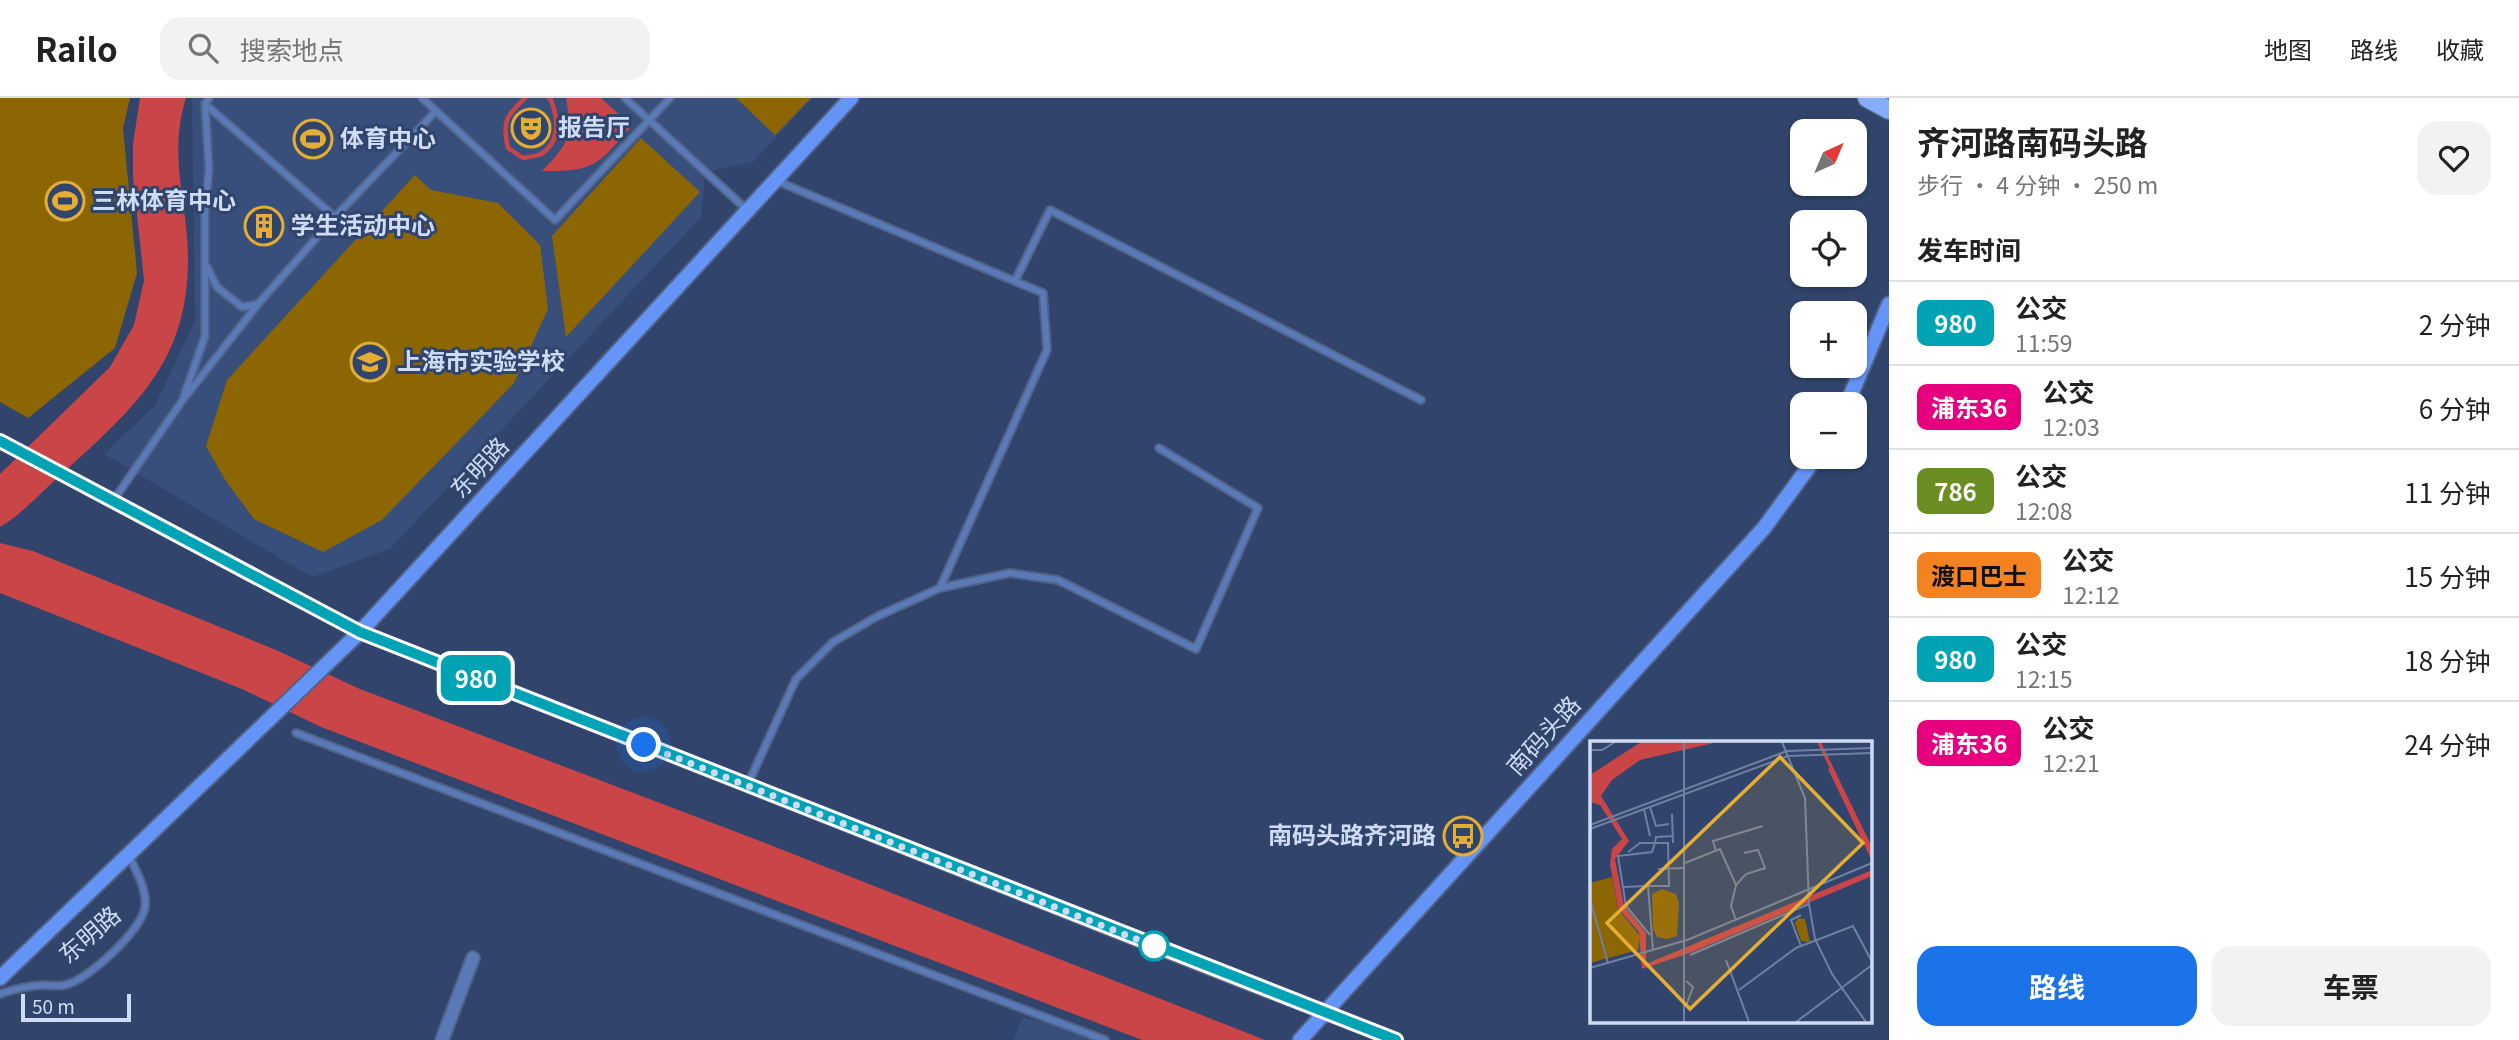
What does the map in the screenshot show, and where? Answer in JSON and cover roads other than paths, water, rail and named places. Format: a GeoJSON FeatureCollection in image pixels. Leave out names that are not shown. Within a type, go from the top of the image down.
{"type":"FeatureCollection","features":[{"type":"Feature","properties":{"kind":"main road","name":"东明路"},"geometry":{"type":"LineString","coordinates":[[0,978],[360,632],[851,98]]}},
{"type":"Feature","properties":{"kind":"main road"},"geometry":{"type":"LineString","coordinates":[[1867,98],[1889,110]]}},
{"type":"Feature","properties":{"kind":"main road"},"geometry":{"type":"LineString","coordinates":[[1852,392],[1889,304]]}},
{"type":"Feature","properties":{"kind":"main road","name":"南码头路"},"geometry":{"type":"LineString","coordinates":[[1300,1040],[1764,528],[1807,469]]}},
{"type":"Feature","properties":{"kind":"street"},"geometry":{"type":"LineString","coordinates":[[0,441],[360,632],[1396,1040]]}},
{"type":"Feature","properties":{"kind":"street"},"geometry":{"type":"LineString","coordinates":[[442,1040],[473,958]]}},
{"type":"Feature","properties":{"kind":"lane"},"geometry":{"type":"LineString","coordinates":[[422,98],[555,220],[670,98]]}},
{"type":"Feature","properties":{"kind":"lane"},"geometry":{"type":"LineString","coordinates":[[625,98],[748,211]]}},
{"type":"Feature","properties":{"kind":"lane"},"geometry":{"type":"LineString","coordinates":[[207,101],[335,217]]}},
{"type":"Feature","properties":{"kind":"lane"},"geometry":{"type":"LineString","coordinates":[[182,401],[205,336],[205,209],[209,169],[207,101]]}},
{"type":"Feature","properties":{"kind":"lane"},"geometry":{"type":"LineString","coordinates":[[113,501],[182,401],[258,304],[335,217],[436,111]]}},
{"type":"Feature","properties":{"kind":"lane"},"geometry":{"type":"LineString","coordinates":[[775,180],[1043,293],[1047,350],[940,588]]}},
{"type":"Feature","properties":{"kind":"lane"},"geometry":{"type":"LineString","coordinates":[[1015,281],[1049,210],[1421,400]]}},
{"type":"Feature","properties":{"kind":"lane"},"geometry":{"type":"LineString","coordinates":[[206,265],[217,287],[242,307],[258,304]]}},
{"type":"Feature","properties":{"kind":"lane"},"geometry":{"type":"LineString","coordinates":[[747,786],[796,679],[833,642],[878,616],[940,588],[1010,573],[1058,580],[1196,649],[1258,508],[1159,448]]}},
{"type":"Feature","properties":{"kind":"lane"},"geometry":{"type":"LineString","coordinates":[[296,733],[1105,1040]]}},
{"type":"Feature","properties":{"kind":"lane","name":"东明路"},"geometry":{"type":"LineString","coordinates":[[0,993],[21,987],[66,985],[99,964],[139,924],[145,907],[143,887],[129,855]]}},
{"type":"Feature","properties":{"kind":"waterway"},"geometry":{"type":"LineString","coordinates":[[525,98],[507,120],[505,132],[508,148],[523,158],[541,154],[552,143],[556,122],[549,98]]}},
{"type":"Feature","properties":{"kind":"place","name":"报告厅"},"geometry":{"type":"Point","coordinates":[531,128]}},
{"type":"Feature","properties":{"kind":"place","name":"体育中心"},"geometry":{"type":"Point","coordinates":[313,139]}},
{"type":"Feature","properties":{"kind":"place","name":"三林体育中心"},"geometry":{"type":"Point","coordinates":[65,201]}},
{"type":"Feature","properties":{"kind":"place","name":"学生活动中心"},"geometry":{"type":"Point","coordinates":[264,226]}},
{"type":"Feature","properties":{"kind":"place","name":"上海市实验学校"},"geometry":{"type":"Point","coordinates":[370,362]}},
{"type":"Feature","properties":{"kind":"place","name":"南码头路齐河路"},"geometry":{"type":"Point","coordinates":[1463,836]}}]}
